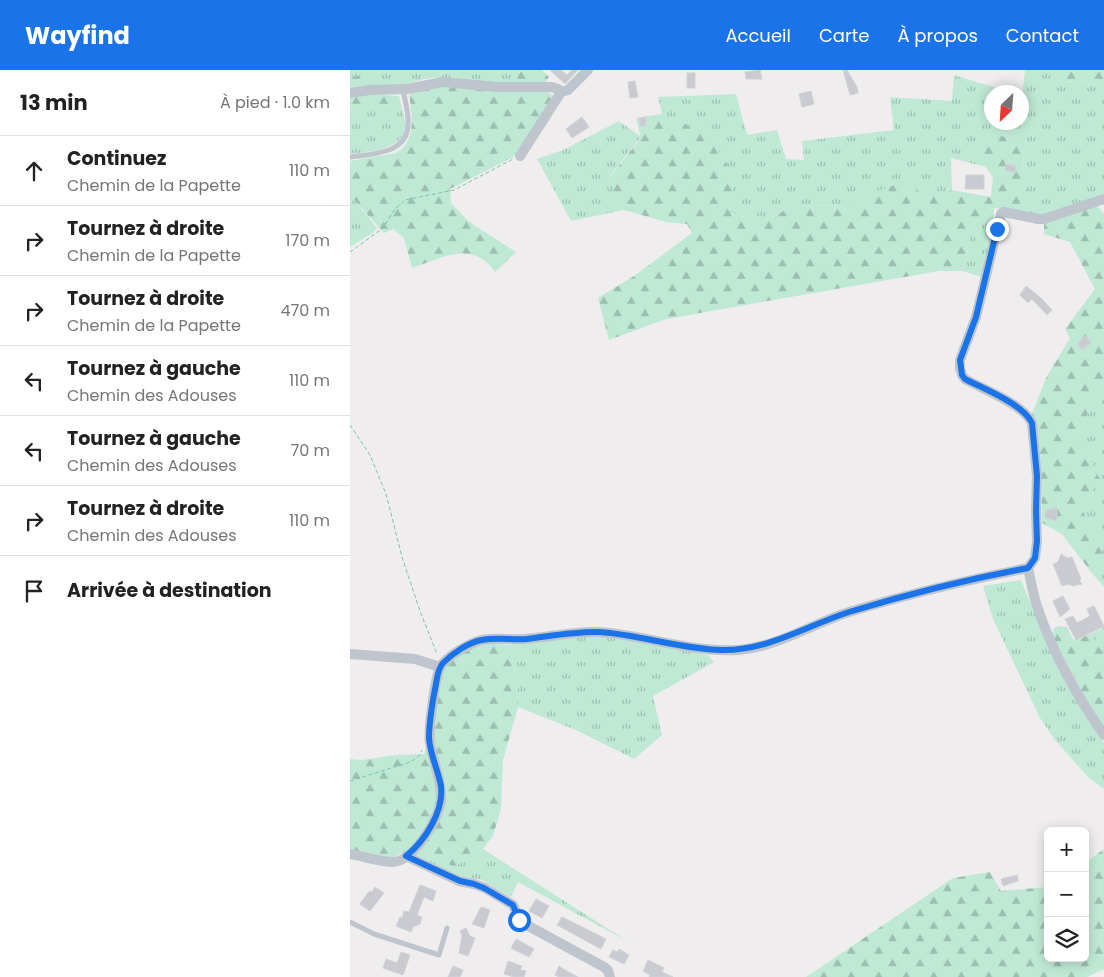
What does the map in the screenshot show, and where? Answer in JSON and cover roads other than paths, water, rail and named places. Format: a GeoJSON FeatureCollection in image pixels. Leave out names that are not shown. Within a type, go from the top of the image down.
{"type":"FeatureCollection","features":[{"type":"Feature","properties":{"kind":"street"},"geometry":{"type":"LineString","coordinates":[[520,156],[560,92],[568,90],[588,70]]}},
{"type":"Feature","properties":{"kind":"street"},"geometry":{"type":"LineString","coordinates":[[350,93],[370,90],[403,90],[443,82],[497,87],[552,87],[560,92]]}},
{"type":"Feature","properties":{"kind":"street"},"geometry":{"type":"LineString","coordinates":[[1104,199],[1044,219],[1004,212],[1001,214],[976,317],[960,360],[962,375],[965,379],[1021,408],[1029,416],[1032,423],[1037,476],[1037,552],[1030,566],[1038,609],[1056,652],[1104,735]]}},
{"type":"Feature","properties":{"kind":"street"},"geometry":{"type":"LineString","coordinates":[[350,854],[394,862],[406,856],[420,843],[433,822],[441,802],[441,786],[429,736],[440,666],[474,642],[527,639],[584,632],[619,634],[706,649],[737,650],[754,648],[772,643],[850,612],[1030,566]]}},
{"type":"Feature","properties":{"kind":"street"},"geometry":{"type":"LineString","coordinates":[[350,654],[415,659],[440,666]]}},
{"type":"Feature","properties":{"kind":"street"},"geometry":{"type":"LineString","coordinates":[[406,856],[460,881],[474,884],[492,892],[513,905],[521,922],[604,967],[608,970],[610,977]]}},
{"type":"Feature","properties":{"kind":"lane"},"geometry":{"type":"LineString","coordinates":[[350,157],[389,150],[404,139],[408,125],[403,90]]}},
{"type":"Feature","properties":{"kind":"lane"},"geometry":{"type":"LineString","coordinates":[[350,922],[374,934],[438,955],[448,928]]}}]}
